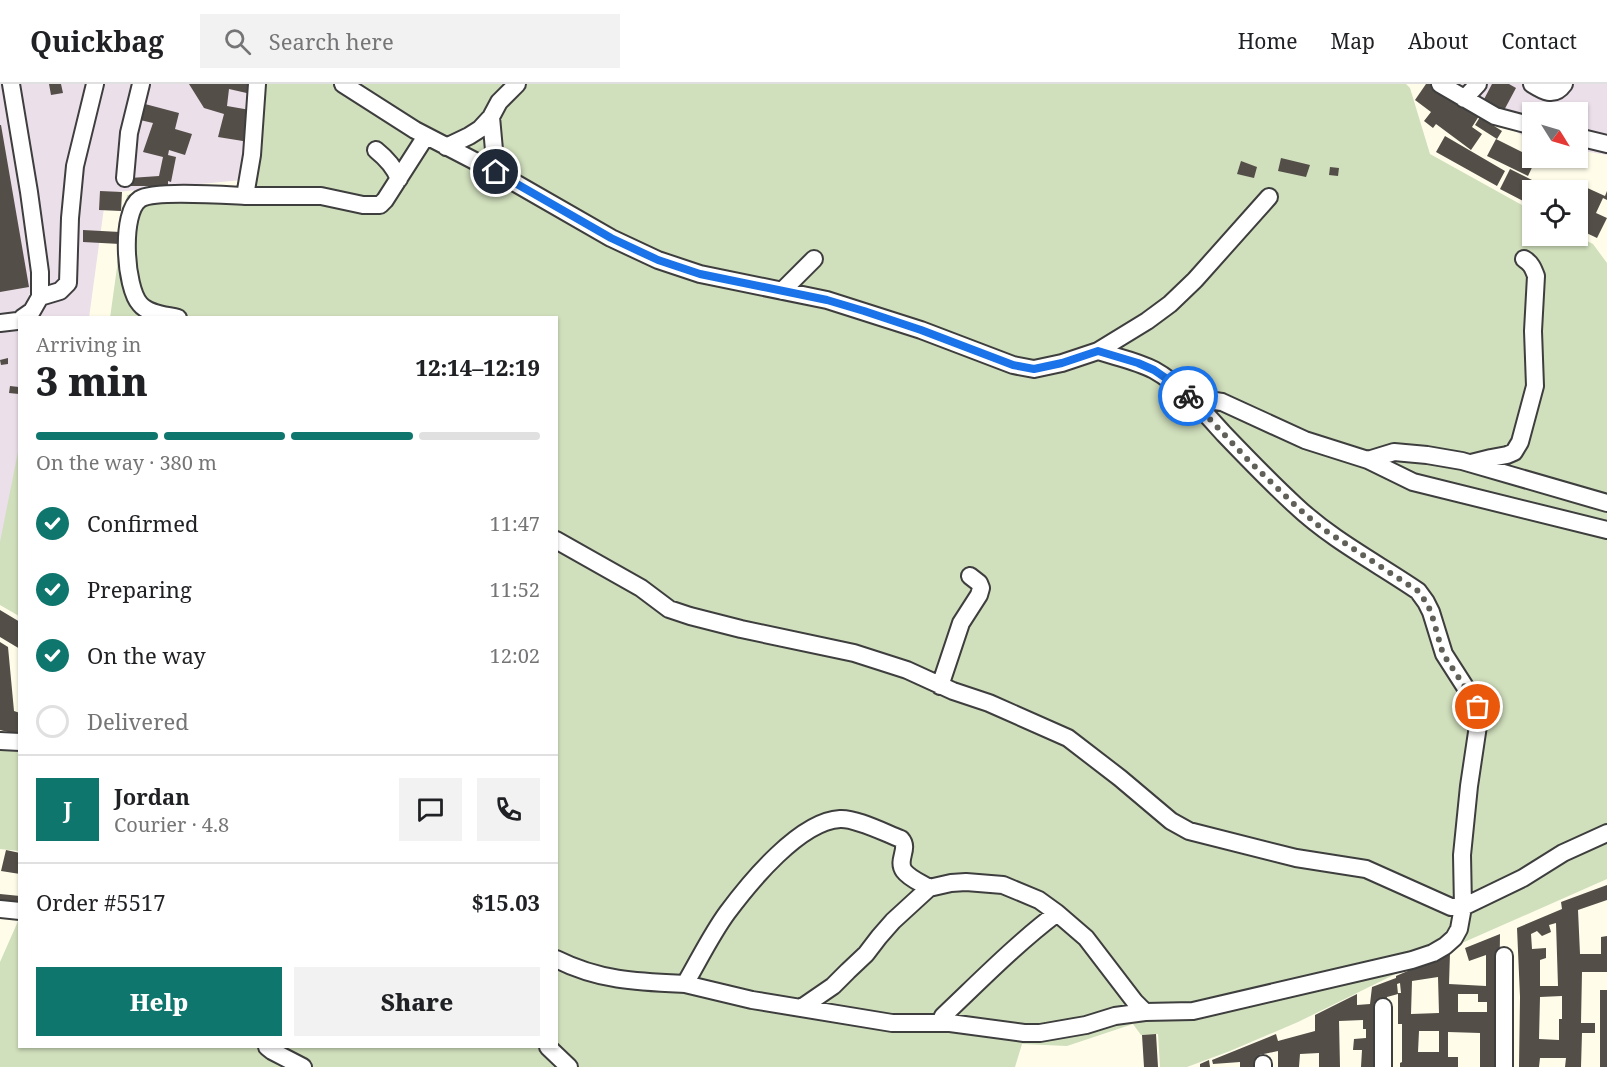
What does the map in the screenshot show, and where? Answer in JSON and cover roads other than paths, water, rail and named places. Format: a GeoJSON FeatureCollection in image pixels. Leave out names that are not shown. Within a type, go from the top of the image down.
{"type":"FeatureCollection","features":[{"type":"Feature","properties":{"kind":"street"},"geometry":{"type":"LineString","coordinates":[[11,84],[40,272],[40,297],[32,311],[25,316]]}},
{"type":"Feature","properties":{"kind":"street"},"geometry":{"type":"LineString","coordinates":[[40,297],[60,291],[68,282],[70,218],[75,166],[95,84]]}},
{"type":"Feature","properties":{"kind":"street"},"geometry":{"type":"LineString","coordinates":[[125,178],[129,133],[141,84]]}},
{"type":"Feature","properties":{"kind":"street"},"geometry":{"type":"LineString","coordinates":[[245,196],[252,155],[257,84]]}},
{"type":"Feature","properties":{"kind":"street"},"geometry":{"type":"LineString","coordinates":[[343,84],[426,136],[496,172],[611,238],[658,260],[700,274],[827,300],[921,330],[1013,365],[1034,369],[1062,363],[1098,351],[1147,321],[1170,304],[1195,280],[1269,197]]}},
{"type":"Feature","properties":{"kind":"street"},"geometry":{"type":"LineString","coordinates":[[446,147],[480,129],[491,117],[499,102],[517,84]]}},
{"type":"Feature","properties":{"kind":"street"},"geometry":{"type":"LineString","coordinates":[[1440,84],[1495,116],[1522,123]]}},
{"type":"Feature","properties":{"kind":"street"},"geometry":{"type":"LineString","coordinates":[[1464,99],[1478,84]]}},
{"type":"Feature","properties":{"kind":"street"},"geometry":{"type":"LineString","coordinates":[[1532,84],[1545,92],[1553,92],[1564,84]]}},
{"type":"Feature","properties":{"kind":"street"},"geometry":{"type":"LineString","coordinates":[[491,117],[496,172]]}},
{"type":"Feature","properties":{"kind":"street"},"geometry":{"type":"LineString","coordinates":[[171,316],[141,306],[132,286],[126,254],[128,221],[140,198],[155,194],[321,196],[372,206],[380,205],[426,136]]}},
{"type":"Feature","properties":{"kind":"street"},"geometry":{"type":"LineString","coordinates":[[1588,139],[1607,144]]}},
{"type":"Feature","properties":{"kind":"street"},"geometry":{"type":"LineString","coordinates":[[376,150],[387,159],[399,179]]}},
{"type":"Feature","properties":{"kind":"street"},"geometry":{"type":"LineString","coordinates":[[782,291],[814,259]]}},
{"type":"Feature","properties":{"kind":"street"},"geometry":{"type":"LineString","coordinates":[[1471,464],[1514,452],[1527,421],[1535,386],[1533,331],[1536,276],[1533,267],[1524,259]]}},
{"type":"Feature","properties":{"kind":"street"},"geometry":{"type":"LineString","coordinates":[[0,323],[18,320]]}},
{"type":"Feature","properties":{"kind":"street"},"geometry":{"type":"LineString","coordinates":[[558,960],[598,976],[618,980],[685,984],[752,1000],[892,1023],[940,1023],[1040,1033],[1145,1012],[1193,1011],[1412,960],[1433,953],[1454,938],[1459,929],[1463,908],[1462,855],[1468,786],[1479,719],[1478,707],[1443,654],[1426,602],[1418,591],[1320,527],[1250,462],[1194,401],[1167,379],[1138,363],[1098,351]]}},
{"type":"Feature","properties":{"kind":"street"},"geometry":{"type":"LineString","coordinates":[[1194,401],[1221,402],[1305,440],[1368,460],[1413,482],[1607,530]]}},
{"type":"Feature","properties":{"kind":"street"},"geometry":{"type":"LineString","coordinates":[[1368,460],[1394,452],[1427,455],[1471,464],[1607,502]]}},
{"type":"Feature","properties":{"kind":"street"},"geometry":{"type":"LineString","coordinates":[[558,541],[641,588],[669,609],[741,629],[854,653],[907,670],[953,692],[989,703],[1068,738],[1171,821],[1189,831],[1296,858],[1366,869],[1451,907],[1463,908],[1523,878],[1563,853],[1607,833]]}},
{"type":"Feature","properties":{"kind":"street"},"geometry":{"type":"LineString","coordinates":[[940,686],[961,623],[981,588],[979,583],[970,576]]}},
{"type":"Feature","properties":{"kind":"street"},"geometry":{"type":"LineString","coordinates":[[0,741],[18,742]]}},
{"type":"Feature","properties":{"kind":"street"},"geometry":{"type":"LineString","coordinates":[[685,984],[728,913],[753,882],[788,843],[818,825],[844,819],[901,839],[905,847],[901,860],[902,869],[907,875],[929,888]]}},
{"type":"Feature","properties":{"kind":"street"},"geometry":{"type":"LineString","coordinates":[[801,1008],[833,986],[866,954],[893,921],[929,888],[966,882],[1003,885],[1039,900],[1086,938],[1145,1012]]}},
{"type":"Feature","properties":{"kind":"street"},"geometry":{"type":"LineString","coordinates":[[0,909],[18,911]]}},
{"type":"Feature","properties":{"kind":"street"},"geometry":{"type":"LineString","coordinates":[[940,1023],[943,1016],[992,968],[1057,914]]}},
{"type":"Feature","properties":{"kind":"street"},"geometry":{"type":"LineString","coordinates":[[1504,956],[1504,1067]]}},
{"type":"Feature","properties":{"kind":"street"},"geometry":{"type":"LineString","coordinates":[[1383,1007],[1383,1067]]}},
{"type":"Feature","properties":{"kind":"street"},"geometry":{"type":"LineString","coordinates":[[268,1048],[303,1067]]}},
{"type":"Feature","properties":{"kind":"street"},"geometry":{"type":"LineString","coordinates":[[549,1048],[569,1067]]}}]}
